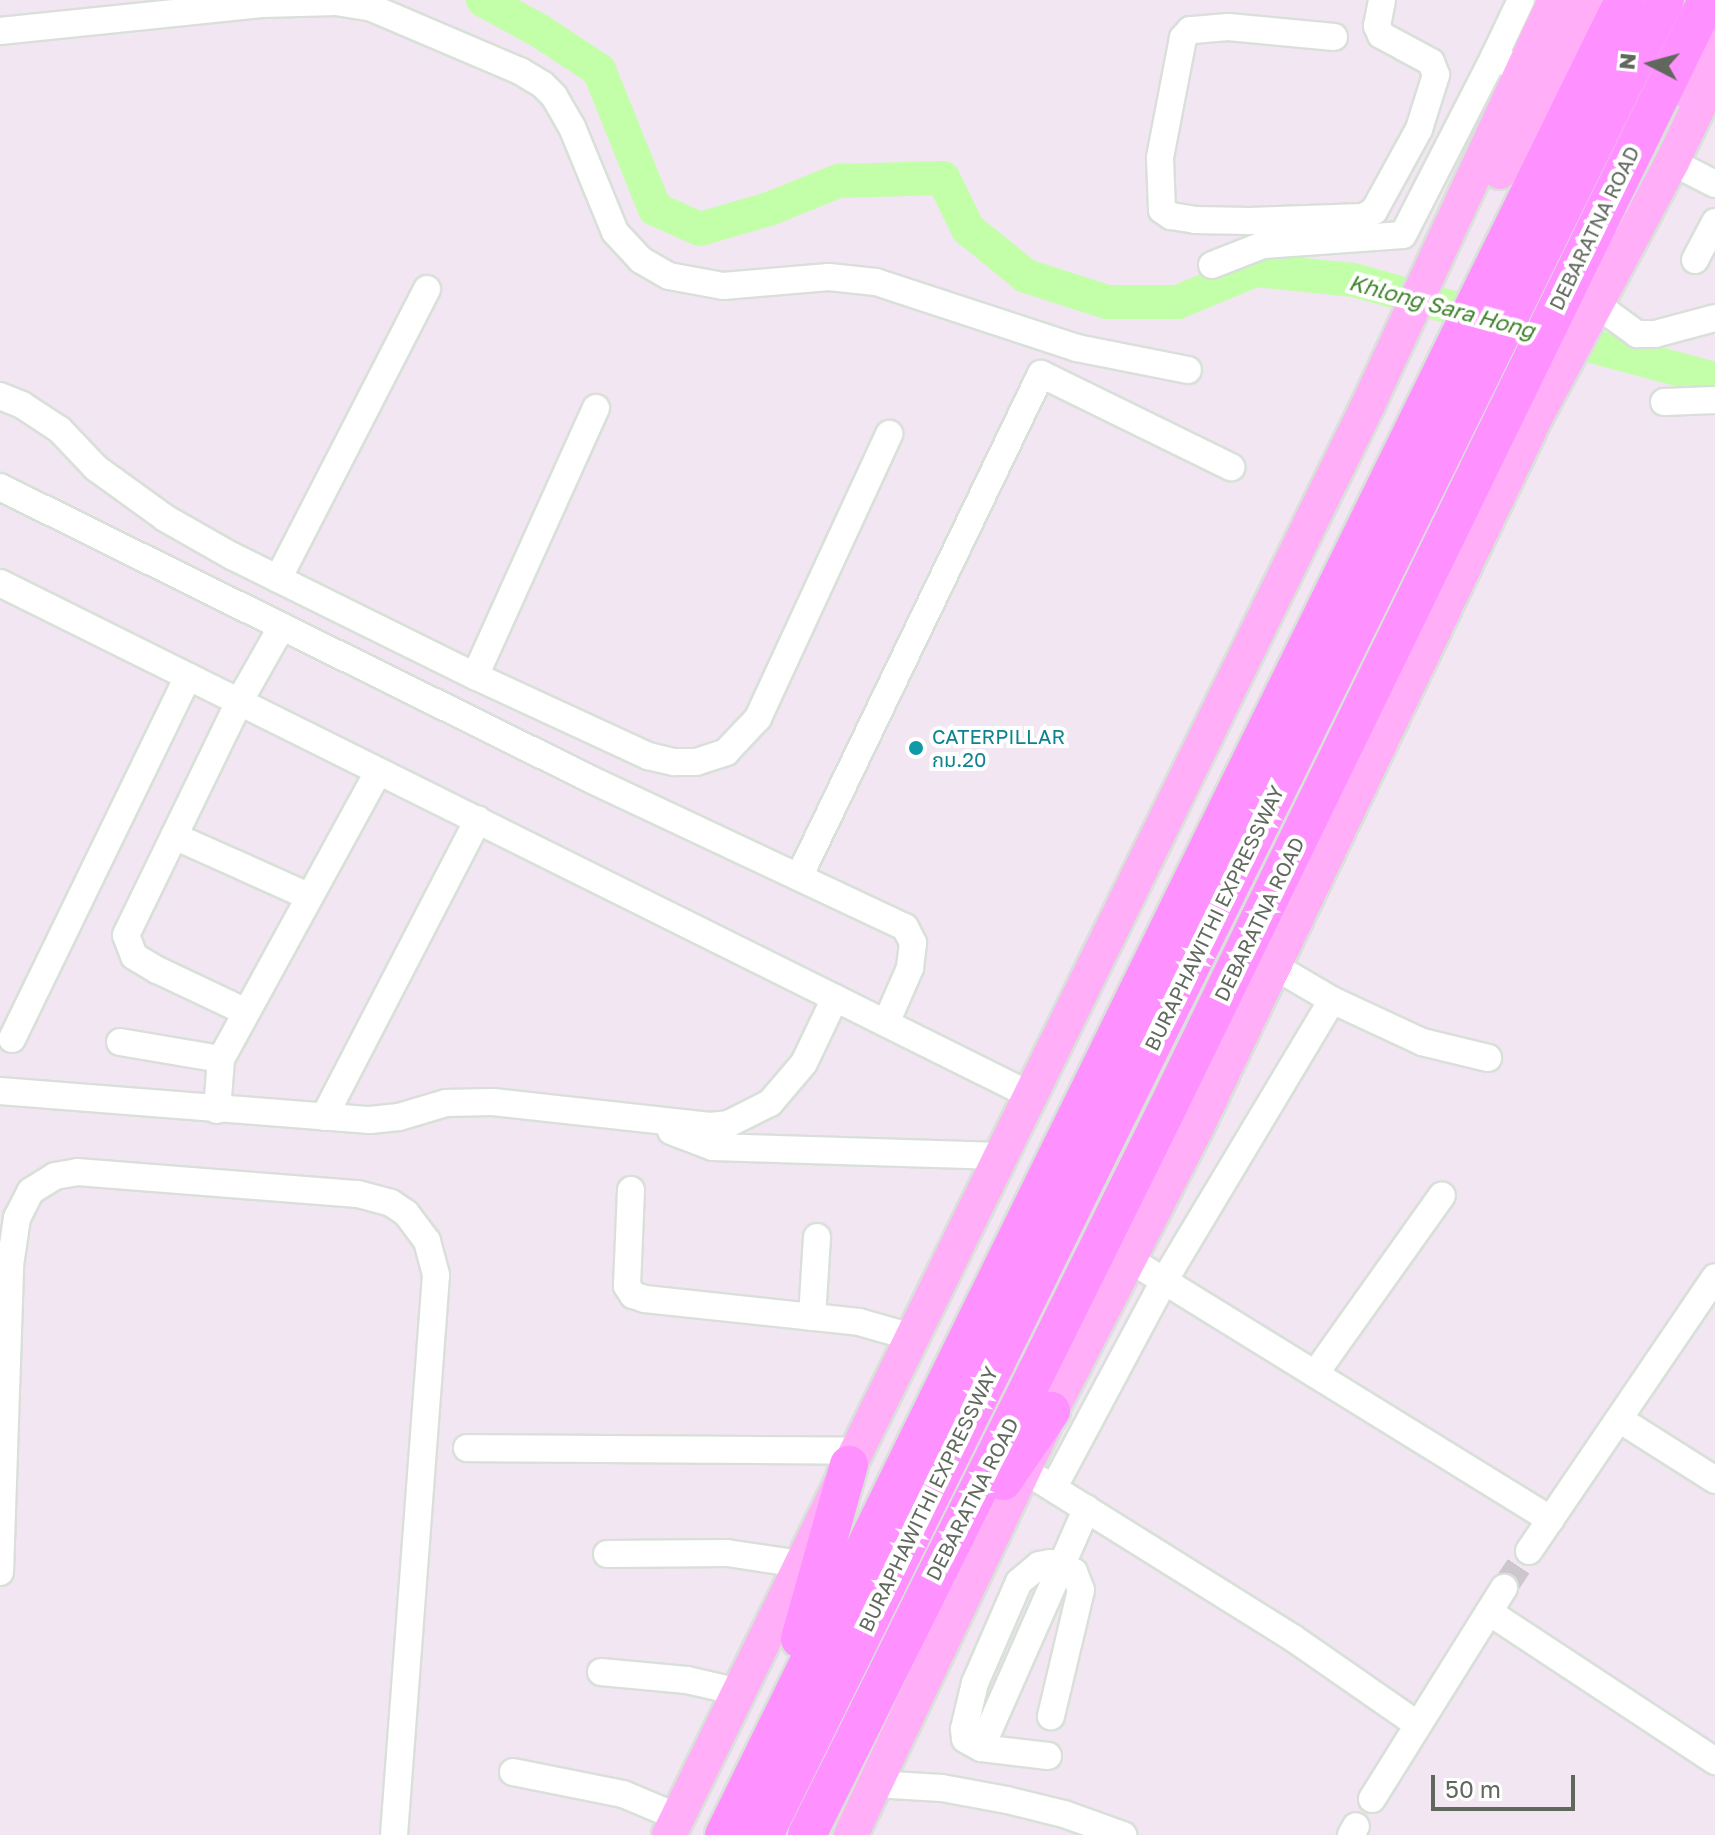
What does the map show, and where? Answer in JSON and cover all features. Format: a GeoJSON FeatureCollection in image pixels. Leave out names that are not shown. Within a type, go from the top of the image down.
{"type":"FeatureCollection","features":[{"type":"Feature","properties":{"kind":"highway"},"geometry":{"type":"LineString","coordinates":[[685,1829],[790,1677],[1434,303],[1600,0]]}},
{"type":"Feature","properties":{"kind":"highway","name":"BURAPHAWITHI EXPRESSWAY"},"geometry":{"type":"LineString","coordinates":[[724,1835],[1624,0]]}},
{"type":"Feature","properties":{"kind":"highway","name":"BURAPHAWITHI EXPRESSWAY"},"geometry":{"type":"LineString","coordinates":[[764,1835],[1665,0]]}},
{"type":"Feature","properties":{"kind":"highway","name":"DEBARATNA ROAD"},"geometry":{"type":"LineString","coordinates":[[807,1835],[1163,1117],[1549,358],[1581,314],[1707,0]]}},
{"type":"Feature","properties":{"kind":"highway"},"geometry":{"type":"LineString","coordinates":[[919,1604],[1051,1411]]}},
{"type":"Feature","properties":{"kind":"highway"},"geometry":{"type":"LineString","coordinates":[[790,1677],[852,1458]]}},
{"type":"Feature","properties":{"kind":"main road"},"geometry":{"type":"LineString","coordinates":[[1434,303],[1508,63],[1555,0]]}},
{"type":"Feature","properties":{"kind":"main road"},"geometry":{"type":"LineString","coordinates":[[685,1829],[739,1692],[1368,405],[1434,303],[1585,0]]}},
{"type":"Feature","properties":{"kind":"main road"},"geometry":{"type":"LineString","coordinates":[[1581,314],[1661,164],[1715,35]]}},
{"type":"Feature","properties":{"kind":"main road","name":"DEBARATNA ROAD"},"geometry":{"type":"LineString","coordinates":[[1661,164],[1715,73]]}},
{"type":"Feature","properties":{"kind":"main road","name":"DEBARATNA ROAD"},"geometry":{"type":"LineString","coordinates":[[851,1835],[1051,1411],[1198,1125],[1530,429],[1549,358]]}},
{"type":"Feature","properties":{"kind":"street"},"geometry":{"type":"LineString","coordinates":[[1334,37],[1228,27],[1190,30],[1183,38],[1160,158],[1162,210],[1171,216],[1195,220],[1250,221],[1363,217],[1374,211],[1419,129],[1436,75],[1431,62],[1381,35],[1377,26],[1382,0]]}},
{"type":"Feature","properties":{"kind":"street"},"geometry":{"type":"LineString","coordinates":[[1212,265],[1263,245],[1403,235],[1508,63],[1521,0]]}},
{"type":"Feature","properties":{"kind":"street"},"geometry":{"type":"LineString","coordinates":[[0,31],[262,4],[336,2],[372,8],[520,71],[542,84],[554,96],[572,127],[615,232],[641,260],[669,276],[723,286],[829,277],[876,282],[1077,348],[1188,370]]}},
{"type":"Feature","properties":{"kind":"street"},"geometry":{"type":"LineString","coordinates":[[1661,164],[1715,184]]}},
{"type":"Feature","properties":{"kind":"street"},"geometry":{"type":"LineString","coordinates":[[1695,260],[1715,222]]}},
{"type":"Feature","properties":{"kind":"street"},"geometry":{"type":"LineString","coordinates":[[278,579],[427,289]]}},
{"type":"Feature","properties":{"kind":"street"},"geometry":{"type":"LineString","coordinates":[[1581,314],[1637,334],[1655,334],[1715,318]]}},
{"type":"Feature","properties":{"kind":"street"},"geometry":{"type":"LineString","coordinates":[[799,877],[1041,374],[1231,467]]}},
{"type":"Feature","properties":{"kind":"street"},"geometry":{"type":"LineString","coordinates":[[0,396],[22,405],[60,430],[96,468],[165,518],[278,579],[475,676],[648,756],[696,762],[726,752],[758,718],[889,434]]}},
{"type":"Feature","properties":{"kind":"street"},"geometry":{"type":"LineString","coordinates":[[1664,402],[1715,400]]}},
{"type":"Feature","properties":{"kind":"street"},"geometry":{"type":"LineString","coordinates":[[475,676],[596,408]]}},
{"type":"Feature","properties":{"kind":"street"},"geometry":{"type":"LineString","coordinates":[[0,487],[905,927],[913,943],[910,968],[886,1023]]}},
{"type":"Feature","properties":{"kind":"street"},"geometry":{"type":"LineString","coordinates":[[0,583],[1030,1095]]}},
{"type":"Feature","properties":{"kind":"street"},"geometry":{"type":"LineString","coordinates":[[246,1012],[134,956],[126,935],[239,702],[282,626]]}},
{"type":"Feature","properties":{"kind":"street"},"geometry":{"type":"LineString","coordinates":[[12,1039],[188,676]]}},
{"type":"Feature","properties":{"kind":"street"},"geometry":{"type":"LineString","coordinates":[[217,1110],[221,1059],[379,771]]}},
{"type":"Feature","properties":{"kind":"street"},"geometry":{"type":"LineString","coordinates":[[324,1117],[478,820]]}},
{"type":"Feature","properties":{"kind":"street"},"geometry":{"type":"LineString","coordinates":[[174,836],[308,896]]}},
{"type":"Feature","properties":{"kind":"street"},"geometry":{"type":"LineString","coordinates":[[1274,966],[1332,1000],[1422,1042],[1488,1058]]}},
{"type":"Feature","properties":{"kind":"street"},"geometry":{"type":"LineString","coordinates":[[0,1091],[370,1120],[399,1117],[467,1101],[719,1125],[770,1103],[804,1063],[835,998]]}},
{"type":"Feature","properties":{"kind":"street"},"geometry":{"type":"LineString","coordinates":[[1054,1487],[1164,1281],[1332,1000]]}},
{"type":"Feature","properties":{"kind":"street"},"geometry":{"type":"LineString","coordinates":[[120,1042],[221,1059]]}},
{"type":"Feature","properties":{"kind":"street"},"geometry":{"type":"LineString","coordinates":[[639,1118],[713,1147],[1000,1156]]}},
{"type":"Feature","properties":{"kind":"street"},"geometry":{"type":"LineString","coordinates":[[0,1572],[10,1265],[17,1218],[31,1191],[55,1176],[77,1172],[358,1194],[391,1203],[406,1213],[427,1241],[436,1275],[394,1835]]}},
{"type":"Feature","properties":{"kind":"street"},"geometry":{"type":"LineString","coordinates":[[631,1190],[627,1286],[633,1295],[645,1299],[859,1322],[912,1337]]}},
{"type":"Feature","properties":{"kind":"street"},"geometry":{"type":"LineString","coordinates":[[1315,1374],[1442,1195]]}},
{"type":"Feature","properties":{"kind":"street"},"geometry":{"type":"LineString","coordinates":[[812,1317],[817,1237]]}},
{"type":"Feature","properties":{"kind":"street"},"geometry":{"type":"LineString","coordinates":[[1127,1258],[1551,1520]]}},
{"type":"Feature","properties":{"kind":"street"},"geometry":{"type":"LineString","coordinates":[[1529,1551],[1715,1277]]}},
{"type":"Feature","properties":{"kind":"street"},"geometry":{"type":"LineString","coordinates":[[1619,1419],[1715,1480]]}},
{"type":"Feature","properties":{"kind":"street"},"geometry":{"type":"LineString","coordinates":[[467,1448],[852,1458]]}},
{"type":"Feature","properties":{"kind":"street"},"geometry":{"type":"LineString","coordinates":[[1023,1472],[1054,1487],[1293,1638],[1418,1725]]}},
{"type":"Feature","properties":{"kind":"street"},"geometry":{"type":"LineString","coordinates":[[1062,1565],[1087,1508]]}},
{"type":"Feature","properties":{"kind":"street"},"geometry":{"type":"LineString","coordinates":[[607,1554],[727,1553],[801,1564]]}},
{"type":"Feature","properties":{"kind":"street"},"geometry":{"type":"LineString","coordinates":[[1048,1756],[981,1748],[965,1739],[966,1710],[1019,1582],[1039,1565],[1062,1565],[1074,1572],[1081,1590],[1051,1716]]}},
{"type":"Feature","properties":{"kind":"street"},"geometry":{"type":"LineString","coordinates":[[1372,1799],[1504,1588]]}},
{"type":"Feature","properties":{"kind":"street"},"geometry":{"type":"LineString","coordinates":[[1489,1612],[1715,1761]]}},
{"type":"Feature","properties":{"kind":"street"},"geometry":{"type":"LineString","coordinates":[[601,1672],[687,1680],[739,1692]]}},
{"type":"Feature","properties":{"kind":"street"},"geometry":{"type":"LineString","coordinates":[[513,1772],[623,1794],[685,1829]]}},
{"type":"Feature","properties":{"kind":"street"},"geometry":{"type":"LineString","coordinates":[[874,1784],[942,1788],[1007,1800],[1064,1814],[1123,1835]]}},
{"type":"Feature","properties":{"kind":"waterway","name":"Khlong Sara Hong"},"geometry":{"type":"LineString","coordinates":[[483,0],[540,31],[599,70],[655,209],[700,229],[769,209],[838,181],[943,178],[968,229],[1026,276],[1107,302],[1178,302],[1255,270],[1354,280],[1496,320]]}},
{"type":"Feature","properties":{"kind":"waterway","name":"Khlong Sara Hong"},"geometry":{"type":"LineString","coordinates":[[1547,334],[1715,379]]}},
{"type":"Feature","properties":{"kind":"tunnel"},"geometry":{"type":"LineString","coordinates":[[1504,1588],[1529,1551]]}},
{"type":"Feature","properties":{"kind":"place","name":"CATERPILLAR กม.20"},"geometry":{"type":"Point","coordinates":[916,748]}}]}
